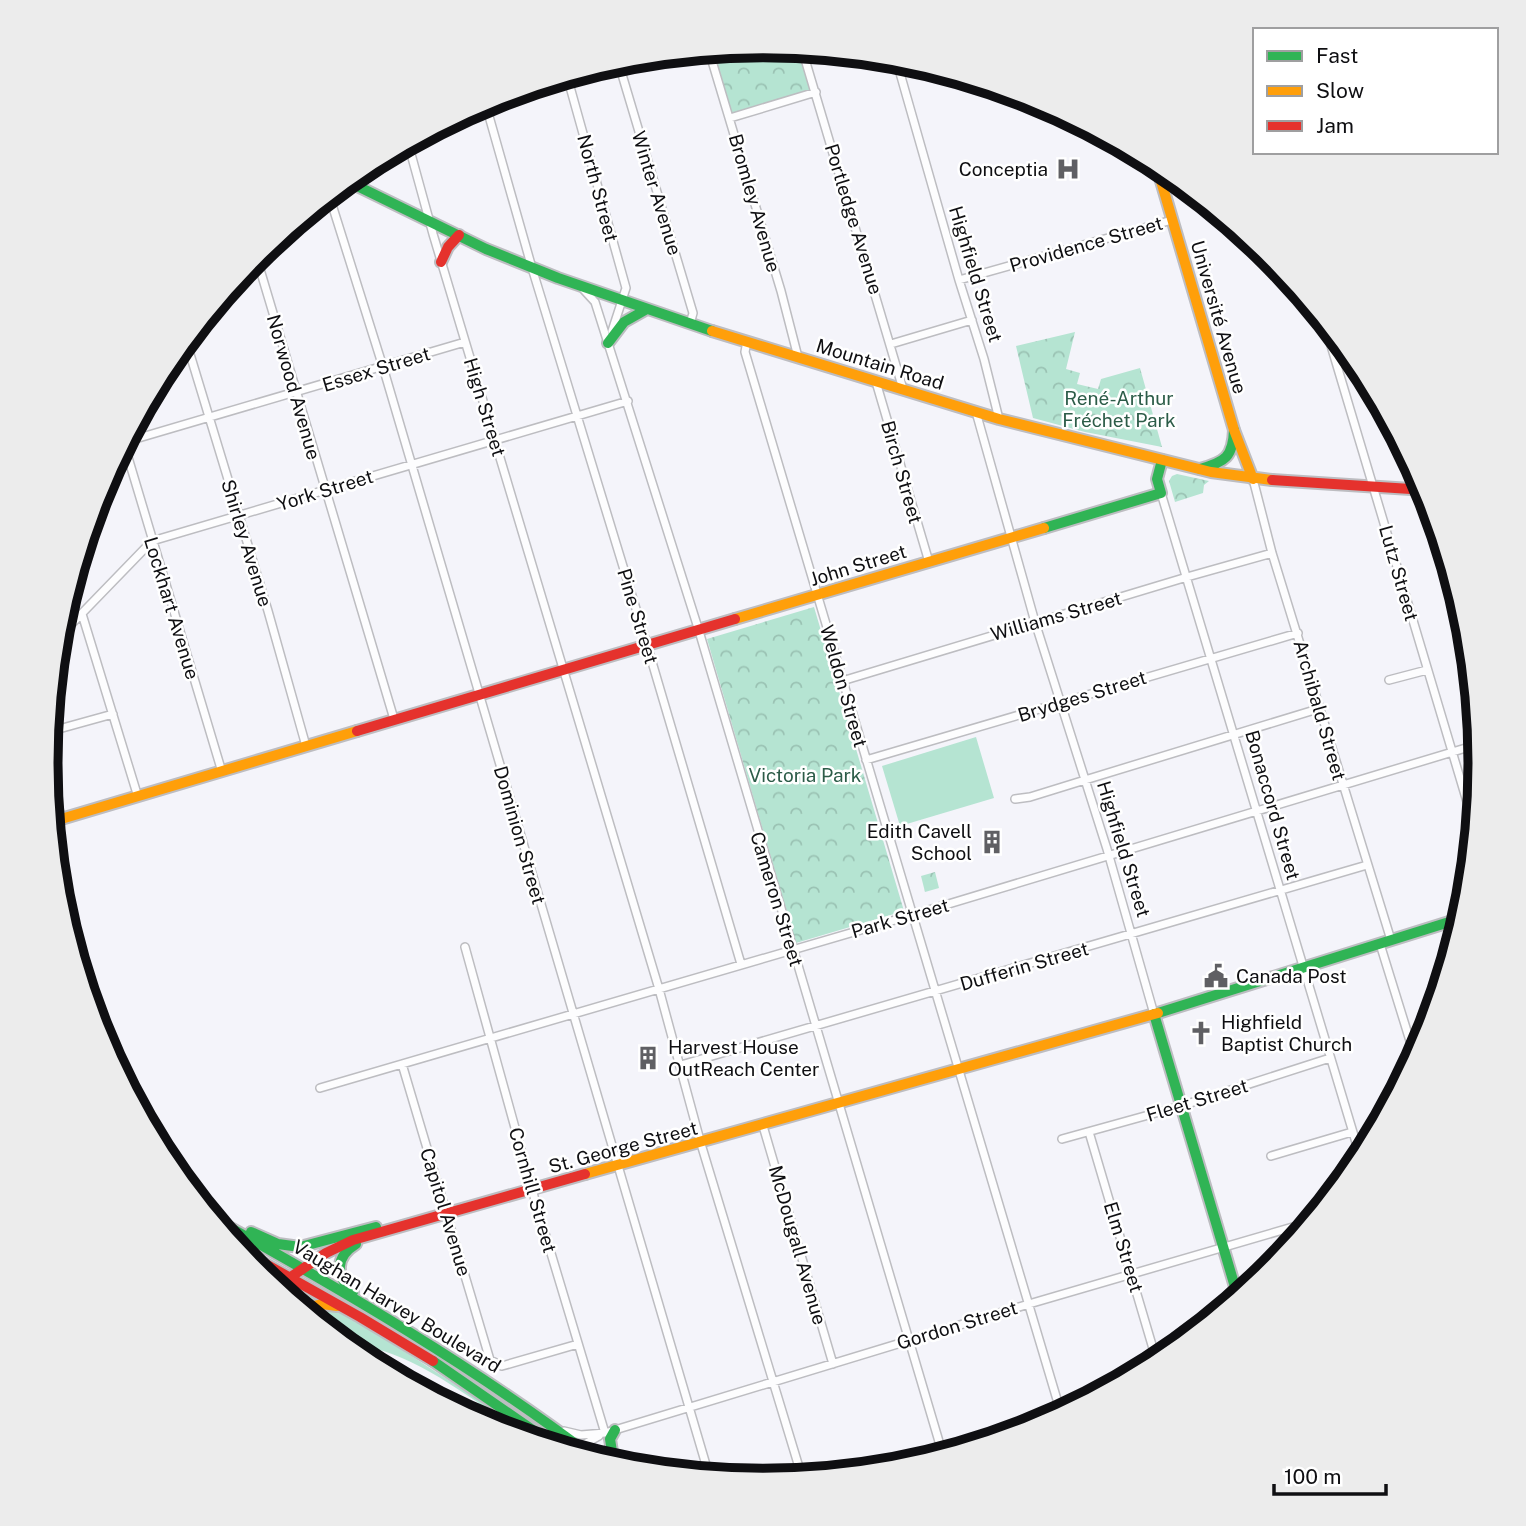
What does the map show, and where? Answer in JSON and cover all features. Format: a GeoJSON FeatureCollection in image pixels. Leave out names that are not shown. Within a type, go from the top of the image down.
{"type":"FeatureCollection","features":[{"type":"Feature","properties":{"kind":"main road","name":"Université Avenue"},"geometry":{"type":"LineString","coordinates":[[1161,181],[1234,430],[1253,480]]}},
{"type":"Feature","properties":{"kind":"main road","name":"Mountain Road"},"geometry":{"type":"LineString","coordinates":[[358,186],[458,235],[582,287],[690,324],[999,419],[1198,469],[1253,480],[1413,489]]}},
{"type":"Feature","properties":{"kind":"main road"},"geometry":{"type":"LineString","coordinates":[[441,262],[447,247],[458,235]]}},
{"type":"Feature","properties":{"kind":"main road"},"geometry":{"type":"LineString","coordinates":[[608,343],[619,324],[631,314],[647,309]]}},
{"type":"Feature","properties":{"kind":"main road"},"geometry":{"type":"LineString","coordinates":[[1198,469],[1219,464],[1228,456],[1234,441],[1234,430]]}},
{"type":"Feature","properties":{"kind":"main road","name":"Bonaccord Street"},"geometry":{"type":"LineString","coordinates":[[1161,493],[1157,479],[1162,460]]}},
{"type":"Feature","properties":{"kind":"main road","name":"John Street"},"geometry":{"type":"LineString","coordinates":[[138,797],[1161,493]]}},
{"type":"Feature","properties":{"kind":"main road"},"geometry":{"type":"LineString","coordinates":[[60,820],[138,797]]}},
{"type":"Feature","properties":{"kind":"main road","name":"St. George Street"},"geometry":{"type":"LineString","coordinates":[[285,1281],[338,1246],[404,1225],[958,1071],[1154,1014],[1450,922]]}},
{"type":"Feature","properties":{"kind":"main road","name":"Highfield Street"},"geometry":{"type":"LineString","coordinates":[[1154,1014],[1235,1287]]}},
{"type":"Feature","properties":{"kind":"main road"},"geometry":{"type":"LineString","coordinates":[[227,1221],[271,1241],[293,1247],[307,1246],[360,1230],[404,1225]]}},
{"type":"Feature","properties":{"kind":"main road"},"geometry":{"type":"LineString","coordinates":[[379,1311],[343,1283],[339,1263],[350,1247],[404,1225]]}},
{"type":"Feature","properties":{"kind":"main road","name":"Vaughan Harvey Boulevard"},"geometry":{"type":"LineString","coordinates":[[236,1231],[379,1311],[466,1365],[554,1427],[567,1440]]}},
{"type":"Feature","properties":{"kind":"main road","name":"Vaughan Harvey Boulevard"},"geometry":{"type":"LineString","coordinates":[[265,1263],[346,1307],[471,1385],[534,1430]]}},
{"type":"Feature","properties":{"kind":"main road"},"geometry":{"type":"LineString","coordinates":[[313,1306],[346,1307]]}},
{"type":"Feature","properties":{"kind":"main road"},"geometry":{"type":"LineString","coordinates":[[610,1431],[612,1452]]}},
{"type":"Feature","properties":{"kind":"street","name":"Portledge Avenue"},"geometry":{"type":"LineString","coordinates":[[805,59],[904,390]]}},
{"type":"Feature","properties":{"kind":"street","name":"Bromley Avenue"},"geometry":{"type":"LineString","coordinates":[[712,60],[798,357]]}},
{"type":"Feature","properties":{"kind":"street","name":"Highfield Street"},"geometry":{"type":"LineString","coordinates":[[899,71],[999,419]]}},
{"type":"Feature","properties":{"kind":"street","name":"Winter Avenue"},"geometry":{"type":"LineString","coordinates":[[621,72],[693,313],[690,324]]}},
{"type":"Feature","properties":{"kind":"street","name":"North Street"},"geometry":{"type":"LineString","coordinates":[[570,85],[626,288],[621,300]]}},
{"type":"Feature","properties":{"kind":"street"},"geometry":{"type":"LineString","coordinates":[[730,118],[816,92]]}},
{"type":"Feature","properties":{"kind":"street","name":"Pine Street"},"geometry":{"type":"LineString","coordinates":[[488,113],[741,964]]}},
{"type":"Feature","properties":{"kind":"street","name":"High Street"},"geometry":{"type":"LineString","coordinates":[[410,152],[659,989],[701,1144],[799,1467]]}},
{"type":"Feature","properties":{"kind":"street","name":"Dominion Street"},"geometry":{"type":"LineString","coordinates":[[332,205],[383,367],[706,1466]]}},
{"type":"Feature","properties":{"kind":"street","name":"Providence Street"},"geometry":{"type":"LineString","coordinates":[[958,280],[1172,220]]}},
{"type":"Feature","properties":{"kind":"street","name":"Norwood Avenue"},"geometry":{"type":"LineString","coordinates":[[260,269],[394,719]]}},
{"type":"Feature","properties":{"kind":"street","name":"Cameron Street"},"geometry":{"type":"LineString","coordinates":[[582,287],[595,302],[628,401],[699,631],[940,1445]]}},
{"type":"Feature","properties":{"kind":"street"},"geometry":{"type":"LineString","coordinates":[[608,343],[621,300]]}},
{"type":"Feature","properties":{"kind":"street"},"geometry":{"type":"LineString","coordinates":[[891,344],[972,320]]}},
{"type":"Feature","properties":{"kind":"street","name":"Weldon Street"},"geometry":{"type":"LineString","coordinates":[[747,341],[745,352],[1058,1404]]}},
{"type":"Feature","properties":{"kind":"street","name":"Essex Street"},"geometry":{"type":"LineString","coordinates":[[136,439],[466,342]]}},
{"type":"Feature","properties":{"kind":"street","name":"Lutz Street"},"geometry":{"type":"LineString","coordinates":[[1331,345],[1467,803]]}},
{"type":"Feature","properties":{"kind":"street","name":"Shirley Avenue"},"geometry":{"type":"LineString","coordinates":[[190,353],[306,746]]}},
{"type":"Feature","properties":{"kind":"street","name":"Birch Street"},"geometry":{"type":"LineString","coordinates":[[876,382],[929,562]]}},
{"type":"Feature","properties":{"kind":"street","name":"York Street"},"geometry":{"type":"LineString","coordinates":[[71,625],[152,541],[628,401]]}},
{"type":"Feature","properties":{"kind":"street","name":"Highfield Street"},"geometry":{"type":"LineString","coordinates":[[976,412],[1035,622],[1109,855],[1154,1014]]}},
{"type":"Feature","properties":{"kind":"street","name":"Lockhart Avenue"},"geometry":{"type":"LineString","coordinates":[[128,456],[222,772]]}},
{"type":"Feature","properties":{"kind":"street","name":"Archibald Street"},"geometry":{"type":"LineString","coordinates":[[1253,480],[1272,553],[1367,865],[1411,1042]]}},
{"type":"Feature","properties":{"kind":"street","name":"Bonaccord Street"},"geometry":{"type":"LineString","coordinates":[[1161,493],[1356,1144]]}},
{"type":"Feature","properties":{"kind":"street","name":"Williams Street"},"geometry":{"type":"LineString","coordinates":[[842,681],[1187,576],[1272,553]]}},
{"type":"Feature","properties":{"kind":"street"},"geometry":{"type":"LineString","coordinates":[[82,614],[138,797]]}},
{"type":"Feature","properties":{"kind":"street","name":"Brydges Street"},"geometry":{"type":"LineString","coordinates":[[866,760],[1297,633]]}},
{"type":"Feature","properties":{"kind":"street"},"geometry":{"type":"LineString","coordinates":[[1389,680],[1427,670]]}},
{"type":"Feature","properties":{"kind":"street"},"geometry":{"type":"LineString","coordinates":[[1015,799],[1030,797],[1321,708]]}},
{"type":"Feature","properties":{"kind":"street"},"geometry":{"type":"LineString","coordinates":[[59,729],[113,714]]}},
{"type":"Feature","properties":{"kind":"street","name":"Park Street"},"geometry":{"type":"LineString","coordinates":[[320,1088],[912,915],[1468,748]]}},
{"type":"Feature","properties":{"kind":"street","name":"Dufferin Street"},"geometry":{"type":"LineString","coordinates":[[681,1065],[1367,865]]}},
{"type":"Feature","properties":{"kind":"street","name":"Cornhill Street"},"geometry":{"type":"LineString","coordinates":[[464,947],[578,1344],[610,1431]]}},
{"type":"Feature","properties":{"kind":"street","name":"Fleet Street"},"geometry":{"type":"LineString","coordinates":[[1062,1139],[1181,1106],[1330,1058]]}},
{"type":"Feature","properties":{"kind":"street","name":"Capitol Avenue"},"geometry":{"type":"LineString","coordinates":[[402,1065],[490,1360],[502,1366],[578,1344]]}},
{"type":"Feature","properties":{"kind":"street","name":"McDougall Avenue"},"geometry":{"type":"LineString","coordinates":[[763,1126],[833,1363]]}},
{"type":"Feature","properties":{"kind":"street","name":"Elm Street"},"geometry":{"type":"LineString","coordinates":[[1089,1132],[1154,1350]]}},
{"type":"Feature","properties":{"kind":"street"},"geometry":{"type":"LineString","coordinates":[[1271,1156],[1352,1132]]}},
{"type":"Feature","properties":{"kind":"street","name":"Gordon Street"},"geometry":{"type":"LineString","coordinates":[[554,1427],[581,1435],[610,1431],[1029,1304],[1291,1230]]}},
{"type":"Feature","properties":{"kind":"street","name":"Gordon Street"},"geometry":{"type":"LineString","coordinates":[[584,1445],[610,1431]]}},
{"type":"Feature","properties":{"kind":"green space"},"geometry":{"type":"Polygon","coordinates":[[[805,59],[816,92],[730,118],[712,60],[805,59]]]}},
{"type":"Feature","properties":{"kind":"green space","name":"René-Arthur Fréchet Park"},"geometry":{"type":"Polygon","coordinates":[[[1075,332],[1066,369],[1080,373],[1077,384],[1098,389],[1101,379],[1140,368],[1162,447],[1085,432],[1033,418],[1016,346],[1075,332]]]}},
{"type":"Feature","properties":{"kind":"green space"},"geometry":{"type":"Polygon","coordinates":[[[1177,474],[1209,481],[1204,485],[1203,493],[1175,502],[1169,481],[1177,474]]]}},
{"type":"Feature","properties":{"kind":"green space","name":"Victoria Park"},"geometry":{"type":"Polygon","coordinates":[[[814,607],[904,911],[796,943],[707,639],[814,607]]]}},
{"type":"Feature","properties":{"kind":"green space"},"geometry":{"type":"Polygon","coordinates":[[[976,737],[994,798],[900,826],[882,766],[976,737]]]}},
{"type":"Feature","properties":{"kind":"green space"},"geometry":{"type":"Polygon","coordinates":[[[935,872],[939,888],[925,892],[921,876],[935,872]]]}},
{"type":"Feature","properties":{"kind":"green space"},"geometry":{"type":"Polygon","coordinates":[[[294,1289],[314,1297],[315,1301],[310,1303],[294,1289]]]}},
{"type":"Feature","properties":{"kind":"green space"},"geometry":{"type":"Polygon","coordinates":[[[317,1309],[339,1312],[376,1333],[506,1420],[424,1369],[385,1351],[369,1348],[317,1309]]]}},
{"type":"Feature","properties":{"kind":"traffic: fast"},"geometry":{"type":"LineString","coordinates":[[358,186],[486,249],[558,278],[712,331]]}},
{"type":"Feature","properties":{"kind":"traffic: fast"},"geometry":{"type":"LineString","coordinates":[[608,343],[624,322],[647,309]]}},
{"type":"Feature","properties":{"kind":"traffic: fast"},"geometry":{"type":"LineString","coordinates":[[1200,469],[1216,464],[1226,457],[1232,447],[1234,430]]}},
{"type":"Feature","properties":{"kind":"traffic: fast"},"geometry":{"type":"LineString","coordinates":[[1044,528],[1161,493],[1157,479],[1162,460]]}},
{"type":"Feature","properties":{"kind":"traffic: fast"},"geometry":{"type":"LineString","coordinates":[[1158,1013],[1450,922]]}},
{"type":"Feature","properties":{"kind":"traffic: fast"},"geometry":{"type":"LineString","coordinates":[[1154,1014],[1235,1287]]}},
{"type":"Feature","properties":{"kind":"traffic: fast"},"geometry":{"type":"LineString","coordinates":[[251,1232],[278,1244],[300,1247],[376,1227]]}},
{"type":"Feature","properties":{"kind":"traffic: fast"},"geometry":{"type":"LineString","coordinates":[[235,1231],[311,1273],[455,1361],[572,1442]]}},
{"type":"Feature","properties":{"kind":"traffic: fast"},"geometry":{"type":"LineString","coordinates":[[353,1292],[343,1280],[340,1267],[344,1255],[356,1244]]}},
{"type":"Feature","properties":{"kind":"traffic: fast"},"geometry":{"type":"LineString","coordinates":[[433,1361],[532,1430]]}},
{"type":"Feature","properties":{"kind":"traffic: fast"},"geometry":{"type":"LineString","coordinates":[[612,1452],[610,1439],[615,1430]]}},
{"type":"Feature","properties":{"kind":"traffic: slow"},"geometry":{"type":"LineString","coordinates":[[1161,181],[1234,430],[1253,479]]}},
{"type":"Feature","properties":{"kind":"traffic: slow"},"geometry":{"type":"LineString","coordinates":[[712,331],[999,419],[1211,472],[1272,480]]}},
{"type":"Feature","properties":{"kind":"traffic: slow"},"geometry":{"type":"LineString","coordinates":[[735,619],[1044,528]]}},
{"type":"Feature","properties":{"kind":"traffic: slow"},"geometry":{"type":"LineString","coordinates":[[60,819],[357,731]]}},
{"type":"Feature","properties":{"kind":"traffic: slow"},"geometry":{"type":"LineString","coordinates":[[585,1174],[1158,1013]]}},
{"type":"Feature","properties":{"kind":"traffic: slow"},"geometry":{"type":"LineString","coordinates":[[314,1306],[337,1306]]}},
{"type":"Feature","properties":{"kind":"traffic: jam"},"geometry":{"type":"LineString","coordinates":[[441,262],[448,247],[459,235]]}},
{"type":"Feature","properties":{"kind":"traffic: jam"},"geometry":{"type":"LineString","coordinates":[[1272,480],[1413,489]]}},
{"type":"Feature","properties":{"kind":"traffic: jam"},"geometry":{"type":"LineString","coordinates":[[357,731],[735,619]]}},
{"type":"Feature","properties":{"kind":"traffic: jam"},"geometry":{"type":"LineString","coordinates":[[285,1281],[326,1253],[353,1240],[585,1174]]}},
{"type":"Feature","properties":{"kind":"traffic: jam"},"geometry":{"type":"LineString","coordinates":[[267,1265],[433,1361]]}},
{"type":"Feature","properties":{"kind":"place","name":"Conceptia"},"geometry":{"type":"Point","coordinates":[1068,169]}},
{"type":"Feature","properties":{"kind":"place","name":"Edith Cavell School"},"geometry":{"type":"Point","coordinates":[992,842]}},
{"type":"Feature","properties":{"kind":"place","name":"Canada Post"},"geometry":{"type":"Point","coordinates":[1216,976]}},
{"type":"Feature","properties":{"kind":"place","name":"Highfield Baptist Church"},"geometry":{"type":"Point","coordinates":[1201,1033]}},
{"type":"Feature","properties":{"kind":"place","name":"Harvest House OutReach Center"},"geometry":{"type":"Point","coordinates":[648,1058]}}]}
